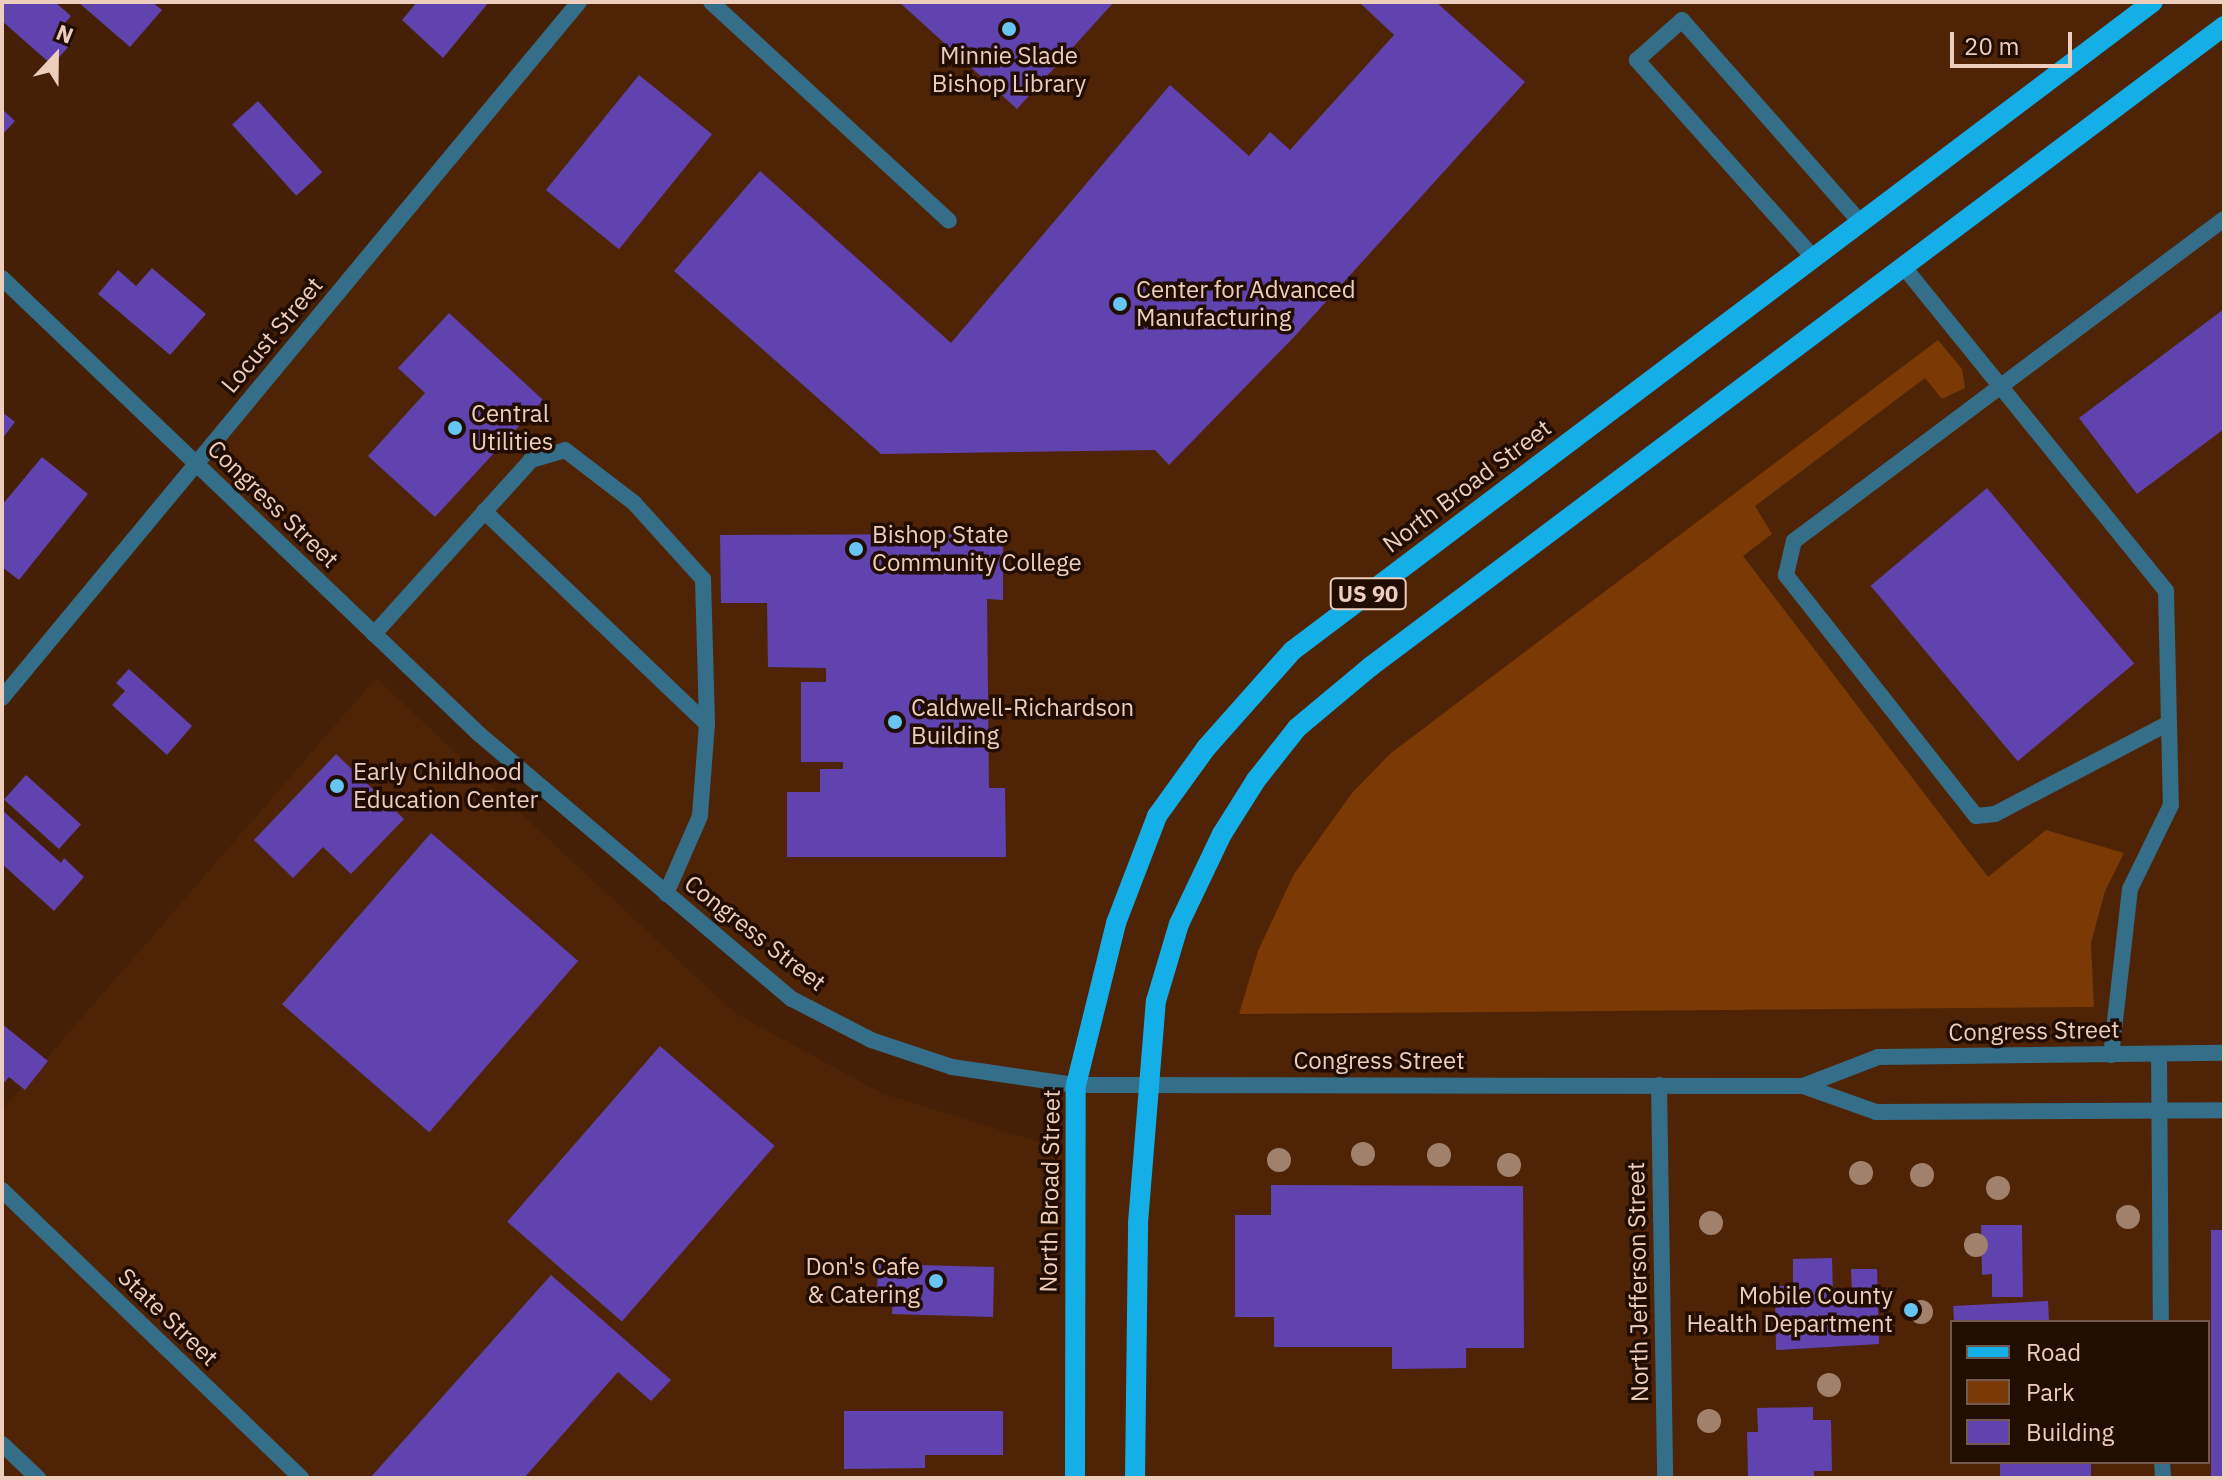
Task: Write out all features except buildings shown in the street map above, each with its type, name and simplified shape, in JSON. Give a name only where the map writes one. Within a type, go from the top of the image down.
[{"type":"main road","name":"North Broad Street","points":[[1075,1478],[1076,1085],[1121,910],[1157,816],[1206,748],[1292,651],[1812,256],[2153,2]]},
{"type":"main road","name":"US 90","points":[[1135,1478],[1138,1223],[1146,1084],[1156,1001],[1179,924],[1222,834],[1297,728],[1370,667],[2224,26]]},
{"type":"street","name":"Locust Street","points":[[2,698],[579,2]]},
{"type":"street","points":[[711,2],[949,221]]},
{"type":"street","points":[[1812,256],[1637,60],[1682,20],[1859,221]]},
{"type":"street","points":[[2169,723],[1995,814],[1976,816],[1786,575],[1794,541],[2224,219]]},
{"type":"street","points":[[1903,266],[1998,390],[2166,591],[2171,805],[2130,889],[2111,1055]]},
{"type":"street","name":"Congress Street","points":[[2,278],[479,734],[792,999],[871,1040],[952,1067],[1076,1085],[1803,1086],[1876,1112],[2224,1110]]},
{"type":"street","points":[[374,634],[531,460],[565,450],[634,503],[703,579],[707,724],[700,816],[666,894]]},
{"type":"street","points":[[484,511],[707,724]]},
{"type":"street","name":"Congress Street","points":[[1803,1086],[1878,1057],[2224,1053]]},
{"type":"street","points":[[2159,1054],[2161,1320]]},
{"type":"street","name":"North Jefferson Street","points":[[1659,1085],[1665,1478]]},
{"type":"street","name":"State Street","points":[[2,1190],[301,1478]]},
{"type":"street","points":[[2,1444],[38,1478]]},
{"type":"shaded area","points":[[579,2],[2224,2],[2224,1478],[2,1478],[2,1110],[376,678],[735,1013],[881,1093],[1049,1145],[1058,1083],[952,1067],[792,999],[479,734],[196,463]]},
{"type":"green space","points":[[1938,340],[1962,369],[1965,388],[1942,399],[1925,378],[1755,506],[1772,534],[1743,556],[1988,877],[2046,830],[2124,853],[2105,891],[2091,943],[2094,1007],[1239,1014],[1258,951],[1294,874],[1352,793],[1391,753]]},
{"type":"place","name":"Minnie Slade Bishop Library","points":[[1009,29]]},
{"type":"place","name":"Center for Advanced Manufacturing","points":[[1120,304]]},
{"type":"place","name":"Central Utilities","points":[[455,428]]},
{"type":"place","name":"Bishop State Community College","points":[[856,549]]},
{"type":"place","name":"Caldwell-Richardson Building","points":[[895,722]]},
{"type":"place","name":"Early Childhood Education Center","points":[[337,786]]},
{"type":"place","name":"Don's Cafe & Catering","points":[[936,1281]]},
{"type":"place","name":"Mobile County Health Department","points":[[1911,1310]]}]
